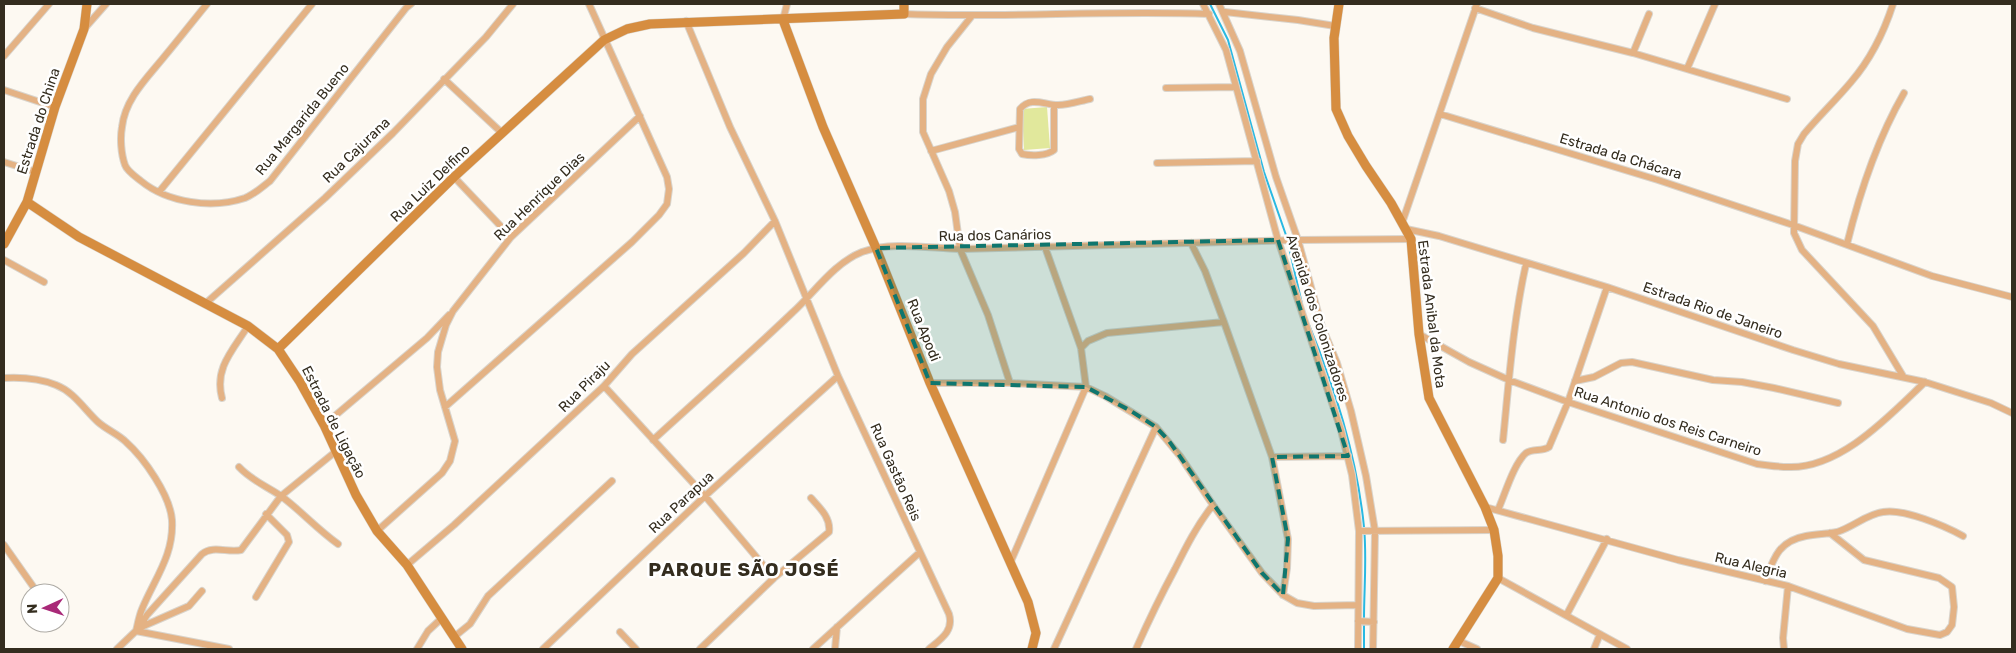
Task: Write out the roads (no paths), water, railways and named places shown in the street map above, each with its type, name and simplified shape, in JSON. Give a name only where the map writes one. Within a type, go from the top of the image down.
[{"type":"street","points":[[4,56],[49,4]]},
{"type":"street","name":"Estrada do China","points":[[4,244],[27,202],[55,107],[84,29],[88,4]]},
{"type":"street","points":[[84,29],[104,4]]},
{"type":"street","name":"Rua Margarida Bueno","points":[[207,4],[137,90],[126,107],[122,134],[125,166],[145,184],[158,192],[173,199],[192,202],[223,202],[245,198],[270,181],[405,5]]},
{"type":"street","points":[[158,192],[312,4]]},
{"type":"street","name":"Rua Cajurana","points":[[206,303],[325,198],[393,133],[486,37],[513,4]]},
{"type":"street","points":[[445,407],[632,242],[668,204],[669,189],[667,177],[589,4]]},
{"type":"street","points":[[783,20],[787,4]]},
{"type":"street","points":[[904,4],[904,14],[971,16],[1154,12],[1208,14]]},
{"type":"street","name":"Avenida dos Colonizadores","points":[[1203,4],[1226,50],[1297,301],[1336,414],[1348,456],[1361,531],[1358,649]]},
{"type":"street","name":"Avenida dos Colonizadores","points":[[1219,4],[1225,12],[1240,51],[1322,327],[1337,363],[1352,412],[1366,476],[1373,531],[1373,649]]},
{"type":"street","name":"Estrada Anibal da Mota","points":[[1339,4],[1335,26],[1336,108],[1341,123],[1411,240],[1419,334],[1429,398],[1485,507],[1494,530],[1498,556],[1498,578]]},
{"type":"street","points":[[1687,69],[1715,4]]},
{"type":"street","points":[[1893,4],[1867,62],[1852,82],[1804,134],[1798,144],[1795,161],[1796,186],[1793,225],[1794,233],[1802,250],[1873,326],[1903,376]]},
{"type":"street","points":[[1404,226],[1476,6],[1533,28],[1634,53],[1787,99]]},
{"type":"street","points":[[1225,12],[1335,26]]},
{"type":"street","name":"Rua Luiz Delfino","points":[[278,349],[454,177],[604,40],[627,29],[650,24],[686,21],[783,20],[904,14]]},
{"type":"street","points":[[1634,53],[1649,14]]},
{"type":"street","points":[[971,16],[947,48],[931,74],[923,99],[923,132],[946,183],[955,212],[960,250],[988,315],[1010,384]]},
{"type":"street","name":"Rua Apodi","points":[[783,20],[823,127],[876,248],[930,383],[1028,602],[1034,624],[1035,640],[1032,649]]},
{"type":"street","name":"Rua Gastão Reis","points":[[686,21],[730,127],[775,221],[838,376],[951,620],[949,630],[930,649]]},
{"type":"street","points":[[444,79],[502,133]]},
{"type":"street","points":[[1166,88],[1236,87]]},
{"type":"street","points":[[4,90],[55,107]]},
{"type":"street","points":[[1847,244],[1859,197],[1894,111],[1904,92]]},
{"type":"street","points":[[1054,105],[1055,145],[1053,152],[1028,156],[1022,154],[1019,149],[1020,109],[1023,105],[1039,101],[1054,105],[1090,99]]},
{"type":"street","name":"Estrada da Chácara","points":[[1440,114],[1658,180],[1793,225],[1932,276],[2012,297]]},
{"type":"street","name":"Rua Henrique Dias","points":[[378,531],[442,473],[450,461],[454,441],[437,367],[438,352],[446,325],[453,311],[511,237],[640,116]]},
{"type":"street","points":[[931,151],[1020,127]]},
{"type":"street","points":[[1157,163],[1257,161]]},
{"type":"street","points":[[4,162],[36,172]]},
{"type":"street","points":[[454,177],[511,237]]},
{"type":"street","name":"Estrada de Ligação","points":[[27,202],[79,237],[248,326],[278,349],[300,382],[324,425],[356,495],[378,531],[407,565],[462,649]]},
{"type":"street","name":"Rua Piraju","points":[[407,565],[454,525],[604,386],[632,354],[744,253],[775,221]]},
{"type":"street","name":"Estrada Rio de Janeiro","points":[[1404,226],[1607,287],[1793,350],[1839,364],[1925,382],[1991,403],[2012,413]]},
{"type":"street","name":"Rua dos Canários","points":[[653,440],[832,273],[860,253],[876,248],[905,247],[960,250],[1281,240],[1411,240]]},
{"type":"street","points":[[1191,243],[1205,271],[1272,457],[1288,539],[1287,568],[1282,595]]},
{"type":"street","points":[[1011,561],[1086,387],[1081,348],[1045,247]]},
{"type":"street","points":[[4,260],[44,282]]},
{"type":"street","points":[[1503,440],[1514,329],[1526,264]]},
{"type":"street","points":[[1498,510],[1514,473],[1525,454],[1529,451],[1542,450],[1549,447],[1568,402],[1607,287]]},
{"type":"street","points":[[324,425],[427,338],[453,311]]},
{"type":"street","points":[[1081,348],[1088,341],[1107,333],[1224,322]]},
{"type":"street","points":[[222,398],[219,382],[224,363],[248,326]]},
{"type":"street","name":"Rua Antonio dos Reis Carneiro","points":[[1419,334],[1469,362],[1509,380],[1568,402],[1757,464],[1789,468],[1812,464],[1846,449],[1868,434],[1925,382]]},
{"type":"street","points":[[1575,381],[1594,377],[1621,363],[1632,362],[1713,380],[1742,382],[1774,388],[1838,403]]},
{"type":"street","name":"Rua Parapua","points":[[543,649],[705,496],[838,376]]},
{"type":"street","points":[[4,378],[42,380],[57,385],[72,394],[103,427],[128,443],[149,468],[162,491],[172,517],[169,548],[164,566],[139,615],[137,629]]},
{"type":"street","points":[[930,383],[1086,387],[1156,426],[1180,456],[1262,573],[1282,595],[1297,603],[1314,606],[1358,606]]},
{"type":"street","points":[[604,386],[705,496],[774,578]]},
{"type":"street","points":[[1054,649],[1156,426]]},
{"type":"street","points":[[117,649],[206,551],[237,551],[244,547],[266,514],[281,496],[335,452]]},
{"type":"street","points":[[1272,457],[1348,456]]},
{"type":"street","points":[[239,467],[248,477],[281,496],[318,530],[338,544]]},
{"type":"street","points":[[454,637],[470,624],[488,596],[612,480]]},
{"type":"street","points":[[700,649],[774,578],[829,532],[827,519],[811,498]]},
{"type":"street","points":[[1136,649],[1150,616],[1184,551],[1203,518],[1213,505]]},
{"type":"street","name":"Rua Alegria","points":[[1485,507],[1678,560],[1788,586],[1907,629],[1940,635],[1947,632],[1952,625],[1954,607],[1952,587],[1946,581],[1864,560],[1830,533]]},
{"type":"street","points":[[1765,581],[1777,551],[1784,545],[1806,536],[1846,529],[1884,511],[1932,521],[1963,536]]},
{"type":"street","points":[[256,598],[289,542],[287,535],[266,514]]},
{"type":"street","points":[[1361,531],[1494,530]]},
{"type":"street","points":[[1567,614],[1607,539]]},
{"type":"street","points":[[4,545],[31,583]]},
{"type":"street","points":[[813,649],[919,552]]},
{"type":"street","points":[[1477,649],[1456,645],[1498,578],[1567,614],[1627,649]]},
{"type":"street","points":[[1784,649],[1788,586]]},
{"type":"street","points":[[137,629],[189,606],[202,592]]},
{"type":"street","points":[[417,649],[428,631],[442,618]]},
{"type":"street","points":[[1360,622],[1372,622]]},
{"type":"street","points":[[836,649],[837,627]]},
{"type":"street","points":[[137,629],[229,649]]},
{"type":"street","points":[[620,632],[636,649]]},
{"type":"street","points":[[1594,649],[1600,634]]},
{"type":"waterway","points":[[1210,4],[1228,40],[1264,172],[1287,238]]},
{"type":"waterway","points":[[1288,243],[1302,304]]},
{"type":"waterway","points":[[1309,325],[1328,374],[1344,424],[1361,501],[1365,539],[1364,619]]},
{"type":"waterway","points":[[1364,624],[1364,649]]},
{"type":"district","name":"PARQUE SÃO JOSÉ","points":[[744,569]]}]
